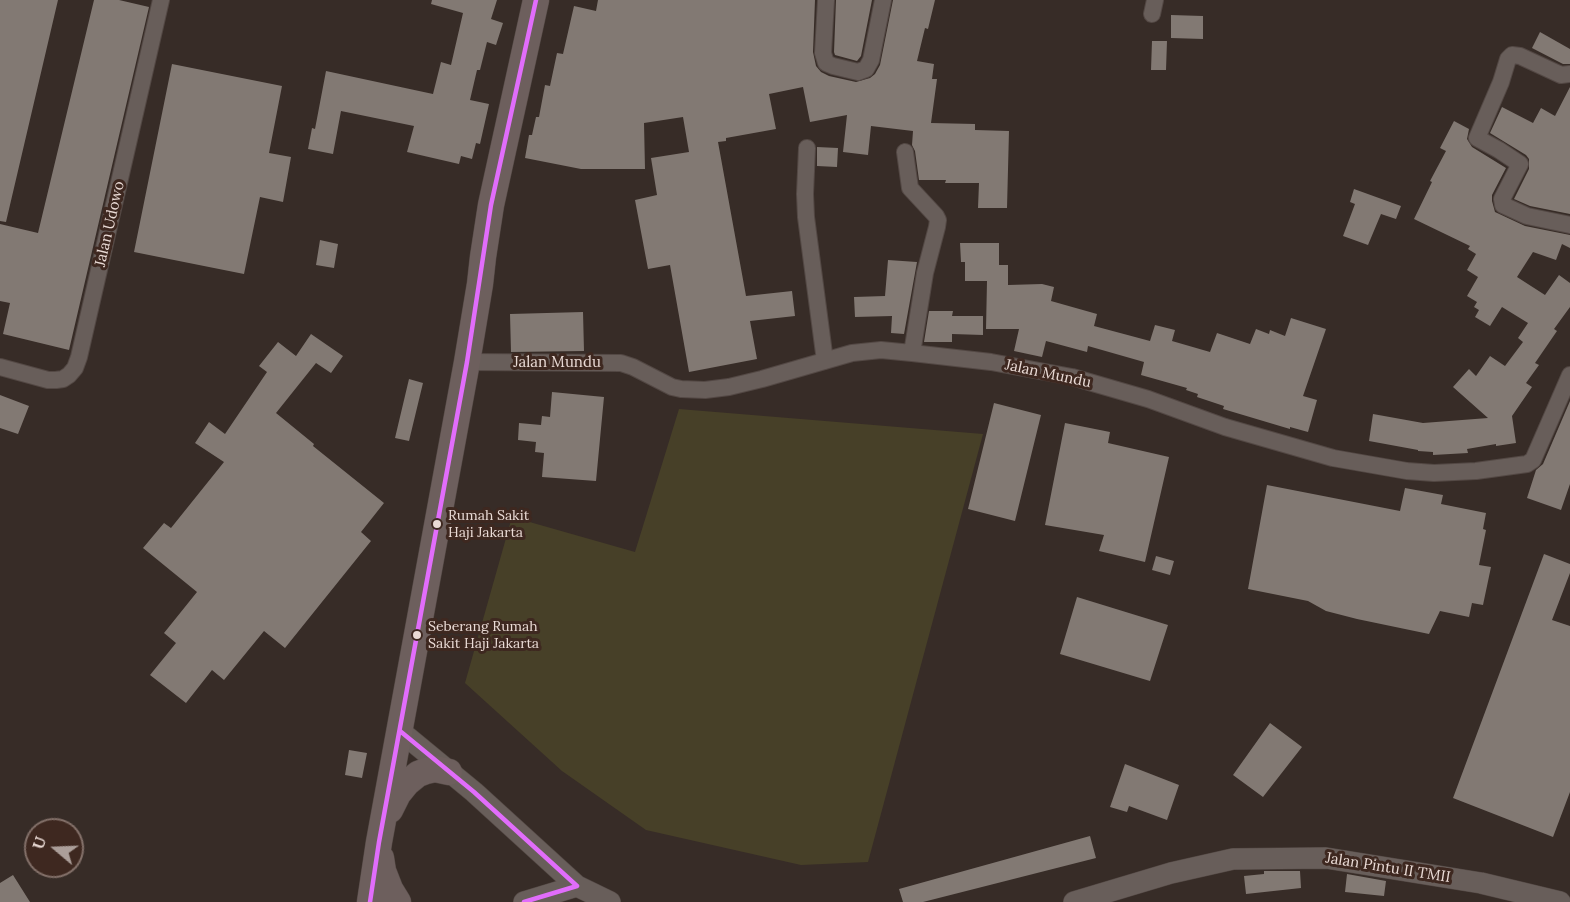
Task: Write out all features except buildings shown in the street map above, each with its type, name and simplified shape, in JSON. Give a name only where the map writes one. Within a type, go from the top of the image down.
[{"type":"main road","points":[[370,902],[467,362],[491,205],[536,0]]},
{"type":"main road","points":[[398,902],[383,871],[380,837],[398,794],[407,783],[426,771],[435,769],[449,772]]},
{"type":"street","name":"Jalan Udowo","points":[[0,367],[48,380],[63,379],[75,368],[83,347],[161,0]]},
{"type":"street","points":[[826,0],[823,53],[826,63],[858,72],[866,69],[871,60],[883,0]]},
{"type":"street","points":[[1570,74],[1561,75],[1520,56],[1512,55],[1508,59],[1501,82],[1477,138],[1520,164],[1502,199],[1503,205],[1527,216],[1570,225]]},
{"type":"street","points":[[807,148],[806,217],[825,361]]},
{"type":"street","points":[[905,152],[910,188],[938,220],[925,273],[912,352]]},
{"type":"street","name":"Jalan Mundu","points":[[467,362],[621,363],[672,387],[705,390],[762,379],[852,354],[870,351],[912,352],[990,362],[1072,377],[1148,399],[1225,427],[1333,458],[1407,471],[1434,473],[1476,471],[1527,464],[1533,460],[1570,375]]},
{"type":"street","points":[[400,731],[528,840],[577,886],[610,902]]},
{"type":"street","name":"Jalan Pintu II TMII","points":[[1074,902],[1172,873],[1233,859],[1326,858],[1481,883],[1560,902]]},
{"type":"street","points":[[524,902],[577,886]]},
{"type":"shaded area","points":[[679,409],[983,434],[868,862],[801,865],[646,830],[562,771],[465,683],[512,517],[635,552]]},
{"type":"transit line","points":[[370,902],[467,362],[491,205],[536,0]]},
{"type":"transit line","points":[[400,731],[474,792],[577,886],[524,902]]},
{"type":"place","name":"Rumah Sakit Haji Jakarta","points":[[437,524]]},
{"type":"place","name":"Seberang Rumah Sakit Haji Jakarta","points":[[417,635]]}]
